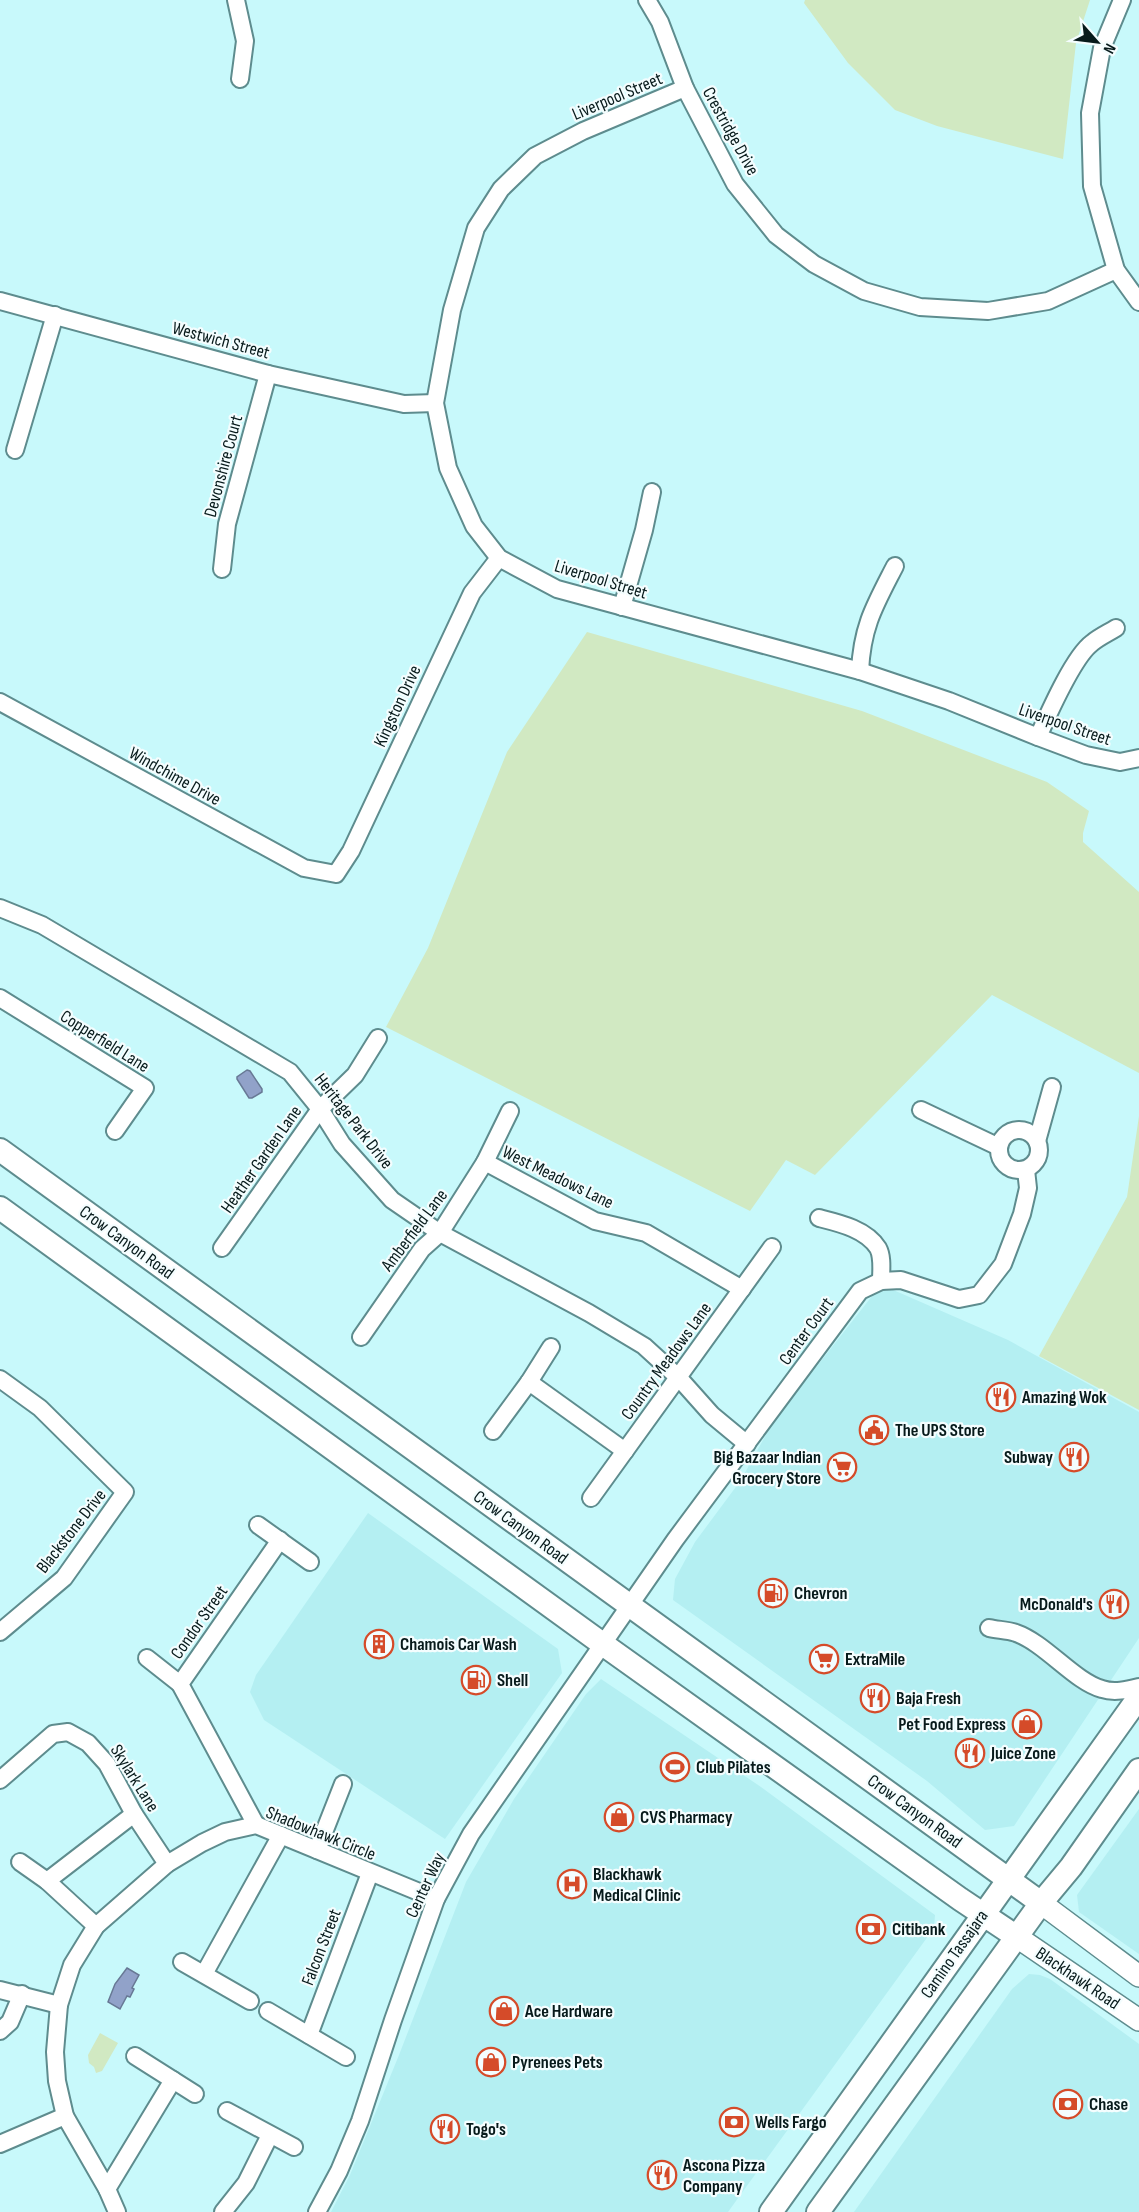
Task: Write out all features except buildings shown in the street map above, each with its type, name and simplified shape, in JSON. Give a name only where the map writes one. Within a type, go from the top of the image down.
[{"type":"main road","name":"Crow Canyon Road","points":[[0,1150],[1041,1903]]},
{"type":"main road","points":[[0,1208],[603,1645],[1017,1937]]},
{"type":"main road","name":"Camino Tassajara","points":[[771,2212],[1139,1697]]},
{"type":"main road","points":[[818,2212],[1041,1903],[1071,1867],[1139,1770]]},
{"type":"street","points":[[236,0],[245,41],[240,79]]},
{"type":"street","name":"Crestridge Drive","points":[[647,0],[660,22],[685,88],[735,184],[776,235],[814,264],[864,291],[920,307],[988,311],[1048,301],[1116,270]]},
{"type":"street","points":[[1122,0],[1102,48],[1090,113],[1092,186],[1116,270],[1139,302]]},
{"type":"street","name":"Liverpool Street","points":[[685,88],[583,131],[535,156],[501,189],[476,228],[452,310],[435,403],[448,468],[474,526],[499,558],[557,589],[860,671],[949,701],[1086,754],[1120,762],[1139,758]]},
{"type":"street","name":"Westwich Street","points":[[0,301],[268,374],[404,404],[435,403]]},
{"type":"street","points":[[15,450],[55,315]]},
{"type":"street","name":"Devonshire Court","points":[[222,569],[227,524],[268,374]]},
{"type":"street","points":[[622,607],[644,530],[652,492]]},
{"type":"street","name":"Kingston Drive","points":[[336,874],[351,850],[472,593],[499,558]]},
{"type":"street","points":[[860,671],[861,645],[868,620],[895,566]]},
{"type":"street","points":[[1038,737],[1050,709],[1090,644],[1116,628]]},
{"type":"street","name":"Windchime Drive","points":[[0,702],[304,868],[336,874]]},
{"type":"street","name":"Heritage Park Drive","points":[[1,911],[42,925],[290,1072],[320,1109],[342,1144],[392,1200],[440,1233],[598,1318],[644,1346],[679,1378],[712,1415],[747,1444]]},
{"type":"street","name":"Copperfield Lane","points":[[0,998],[146,1088],[115,1131]]},
{"type":"street","name":"Heather Garden Lane","points":[[222,1248],[320,1109],[355,1075],[378,1038]]},
{"type":"street","points":[[1037,1141],[1052,1087]]},
{"type":"street","points":[[921,1110],[999,1147]]},
{"type":"street","name":"Amberfield Lane","points":[[361,1337],[422,1249],[440,1233],[485,1162],[510,1112]]},
{"type":"street","points":[[1016,1130],[1025,1131],[1037,1141],[1038,1158],[1026,1170],[1017,1171],[1003,1163],[999,1155],[999,1147],[1002,1139],[1008,1133],[1016,1130]]},
{"type":"street","name":"West Meadows Lane","points":[[485,1162],[595,1221],[646,1233],[742,1289]]},
{"type":"street","points":[[819,1218],[845,1225],[869,1238],[879,1249],[881,1281],[901,1280],[959,1299],[979,1295],[1003,1264],[1022,1214],[1028,1188],[1026,1170]]},
{"type":"street","name":"Country Meadows Lane","points":[[591,1498],[772,1247]]},
{"type":"street","name":"Center Court","points":[[630,1607],[675,1540],[860,1291],[881,1281]]},
{"type":"street","points":[[493,1431],[551,1347]]},
{"type":"street","name":"Blackstone Drive","points":[[0,1379],[40,1408],[125,1492],[64,1578],[0,1632]]},
{"type":"street","points":[[529,1382],[625,1451]]},
{"type":"street","points":[[258,1525],[310,1562]]},
{"type":"street","name":"Condor Street","points":[[256,1825],[180,1684],[280,1540]]},
{"type":"street","name":"Center Way","points":[[317,2212],[339,2171],[360,2121],[436,1899],[471,1834],[630,1607]]},
{"type":"street","points":[[989,1628],[1016,1633],[1102,1689],[1120,1691],[1139,1687]]},
{"type":"street","points":[[147,1658],[180,1684]]},
{"type":"street","name":"Skylark Lane","points":[[0,1780],[53,1734],[68,1732],[88,1743],[107,1764],[134,1814],[167,1864]]},
{"type":"street","points":[[317,1850],[343,1784]]},
{"type":"street","points":[[47,1881],[134,1814]]},
{"type":"street","name":"Shadowhawk Circle","points":[[113,2211],[107,2189],[64,2116],[57,2080],[59,2005],[72,1965],[96,1926],[167,1864],[225,1832],[256,1825],[436,1899]]},
{"type":"street","points":[[204,1974],[281,1835]]},
{"type":"street","points":[[20,1862],[47,1881],[96,1926]]},
{"type":"street","name":"Falcon Street","points":[[309,2035],[370,1873]]},
{"type":"street","name":"Blackhawk Road","points":[[1041,1903],[1139,1976]]},
{"type":"street","name":"Blackhawk Road","points":[[1017,1937],[1139,2020]]},
{"type":"street","points":[[182,1962],[250,2001]]},
{"type":"street","points":[[0,1990],[59,2005]]},
{"type":"street","points":[[0,2031],[10,2022],[22,1994]]},
{"type":"street","points":[[268,2011],[346,2057]]},
{"type":"street","points":[[135,2056],[195,2094]]},
{"type":"street","points":[[107,2189],[173,2080]]},
{"type":"street","points":[[227,2111],[294,2147]]},
{"type":"street","points":[[0,2144],[64,2116]]},
{"type":"street","points":[[224,2212],[246,2183],[270,2134]]},
{"type":"shaded area","points":[[247,1070],[262,1089],[262,1092],[252,1098],[249,1098],[237,1079]]},
{"type":"shaded area","points":[[891,1289],[1008,1340],[1139,1412],[1139,1638],[1014,1826],[985,1830],[927,1781],[673,1600],[675,1579],[695,1542],[741,1480],[773,1422],[876,1291]]},
{"type":"shaded area","points":[[368,1513],[558,1649],[562,1673],[445,1839],[264,1720],[250,1692],[256,1675]]},
{"type":"shaded area","points":[[601,1679],[761,1787],[935,1915],[934,1928],[728,2212],[331,2212],[350,2175],[466,1882],[514,1799],[586,1694]]},
{"type":"shaded area","points":[[1139,1809],[1139,1954],[1079,1912],[1077,1895]]},
{"type":"shaded area","points":[[127,1968],[139,1975],[130,1997],[127,1996],[120,2009],[108,2002],[115,1984]]},
{"type":"shaded area","points":[[1029,1974],[1050,1979],[1139,2044],[1139,2212],[854,2212],[1012,1989]]},
{"type":"green space","points":[[805,0],[1090,0],[1076,43],[1063,159],[937,126],[895,110],[848,63],[804,3]]},
{"type":"green space","points":[[587,632],[862,711],[1047,782],[1089,811],[1083,842],[1139,892],[1139,1073],[992,995],[815,1175],[786,1160],[750,1211],[386,1027],[428,948],[507,752]]},
{"type":"green space","points":[[1139,1116],[1139,1410],[1039,1356],[1127,1197]]},
{"type":"green space","points":[[100,2033],[118,2043],[102,2071],[96,2073],[94,2067],[89,2063],[88,2055]]},
{"type":"place","name":"Amazing Wok","points":[[1001,1397]]},
{"type":"place","name":"The UPS Store","points":[[874,1430]]},
{"type":"place","name":"Subway","points":[[1074,1457]]},
{"type":"place","name":"Big Bazaar Indian Grocery Store","points":[[842,1467]]},
{"type":"place","name":"Chevron","points":[[773,1593]]},
{"type":"place","name":"McDonald's","points":[[1114,1604]]},
{"type":"place","name":"Chamois Car Wash","points":[[379,1644]]},
{"type":"place","name":"ExtraMile","points":[[824,1659]]},
{"type":"place","name":"Shell","points":[[476,1680]]},
{"type":"place","name":"Baja Fresh","points":[[875,1698]]},
{"type":"place","name":"Pet Food Express","points":[[1027,1724]]},
{"type":"place","name":"Juice Zone","points":[[970,1753]]},
{"type":"place","name":"Club Pilates","points":[[675,1767]]},
{"type":"place","name":"CVS Pharmacy","points":[[619,1817]]},
{"type":"place","name":"Blackhawk Medical Clinic","points":[[572,1884]]},
{"type":"place","name":"Citibank","points":[[871,1929]]},
{"type":"place","name":"Ace Hardware","points":[[504,2011]]},
{"type":"place","name":"Pyrenees Pets","points":[[491,2062]]},
{"type":"place","name":"Chase","points":[[1068,2104]]},
{"type":"place","name":"Wells Fargo","points":[[734,2122]]},
{"type":"place","name":"Togo's","points":[[445,2129]]},
{"type":"place","name":"Ascona Pizza Company","points":[[662,2175]]}]
